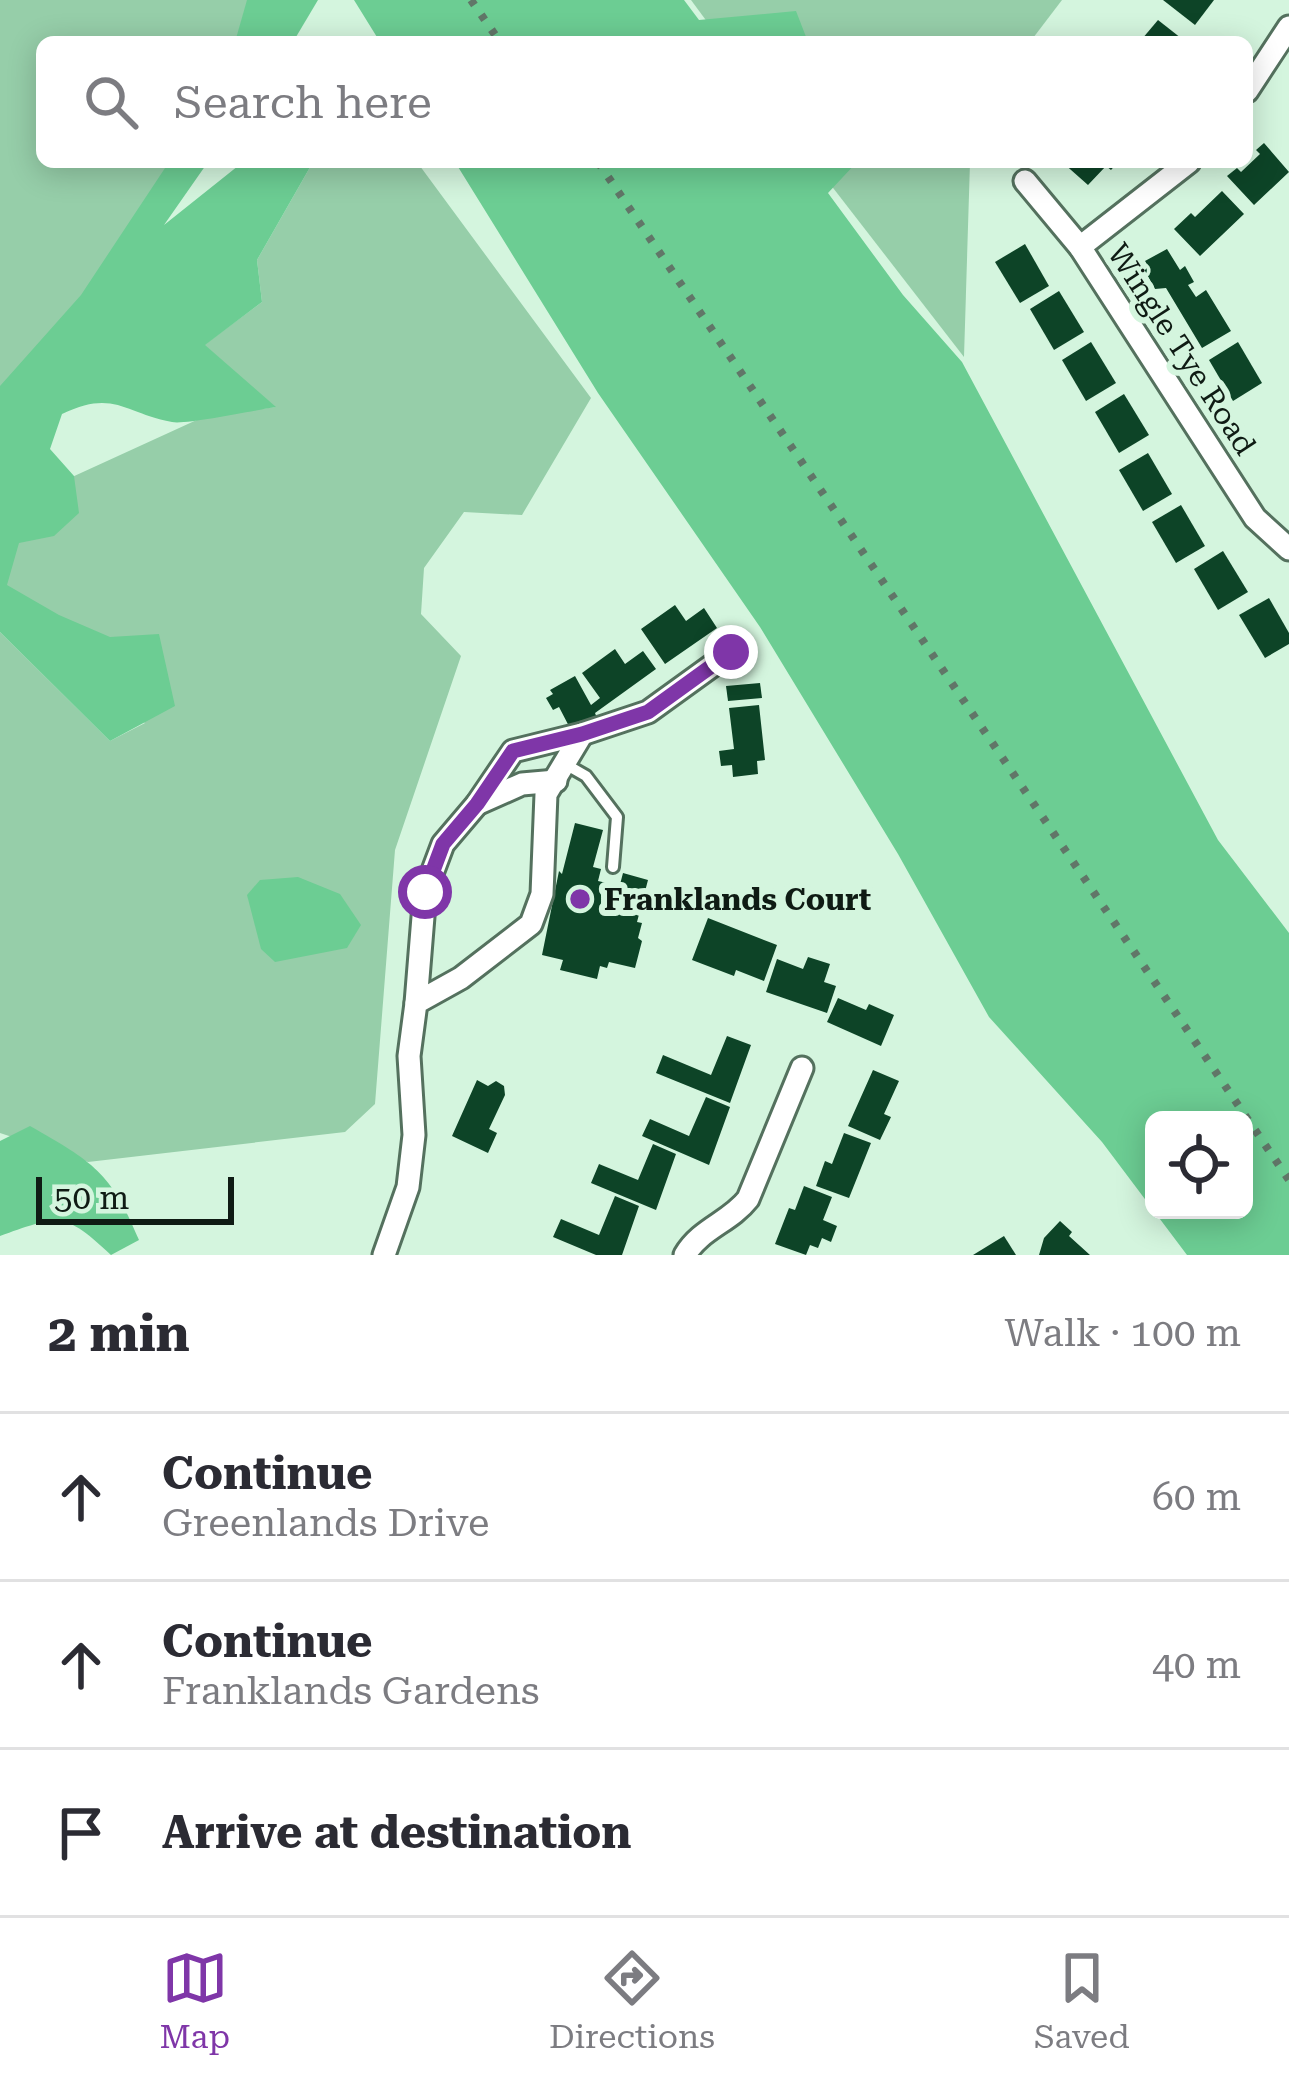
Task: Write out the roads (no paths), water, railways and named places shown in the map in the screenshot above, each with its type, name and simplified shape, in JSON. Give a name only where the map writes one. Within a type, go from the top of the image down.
[{"type":"street","points":[[1253,82],[1289,26]]},
{"type":"street","points":[[1080,247],[1182,168]]},
{"type":"street","name":"Wingle Tye Road","points":[[1025,181],[1080,247],[1255,518],[1289,550]]},
{"type":"street","points":[[385,1255],[410,1170],[414,1136],[409,1056],[425,892],[443,844],[513,751],[648,712],[731,652]]},
{"type":"street","points":[[416,1003],[461,978],[531,925],[542,894],[546,794],[582,734]]},
{"type":"street","points":[[477,804],[560,772]]},
{"type":"street","points":[[685,1255],[698,1236],[739,1212],[748,1198],[802,1068]]},
{"type":"lane","points":[[560,772],[586,776],[617,817],[613,867]]},
{"type":"railway","points":[[471,0],[496,36]]},
{"type":"railway","points":[[602,168],[1289,1180]]},
{"type":"place","name":"Franklands Court","points":[[580,899]]}]
